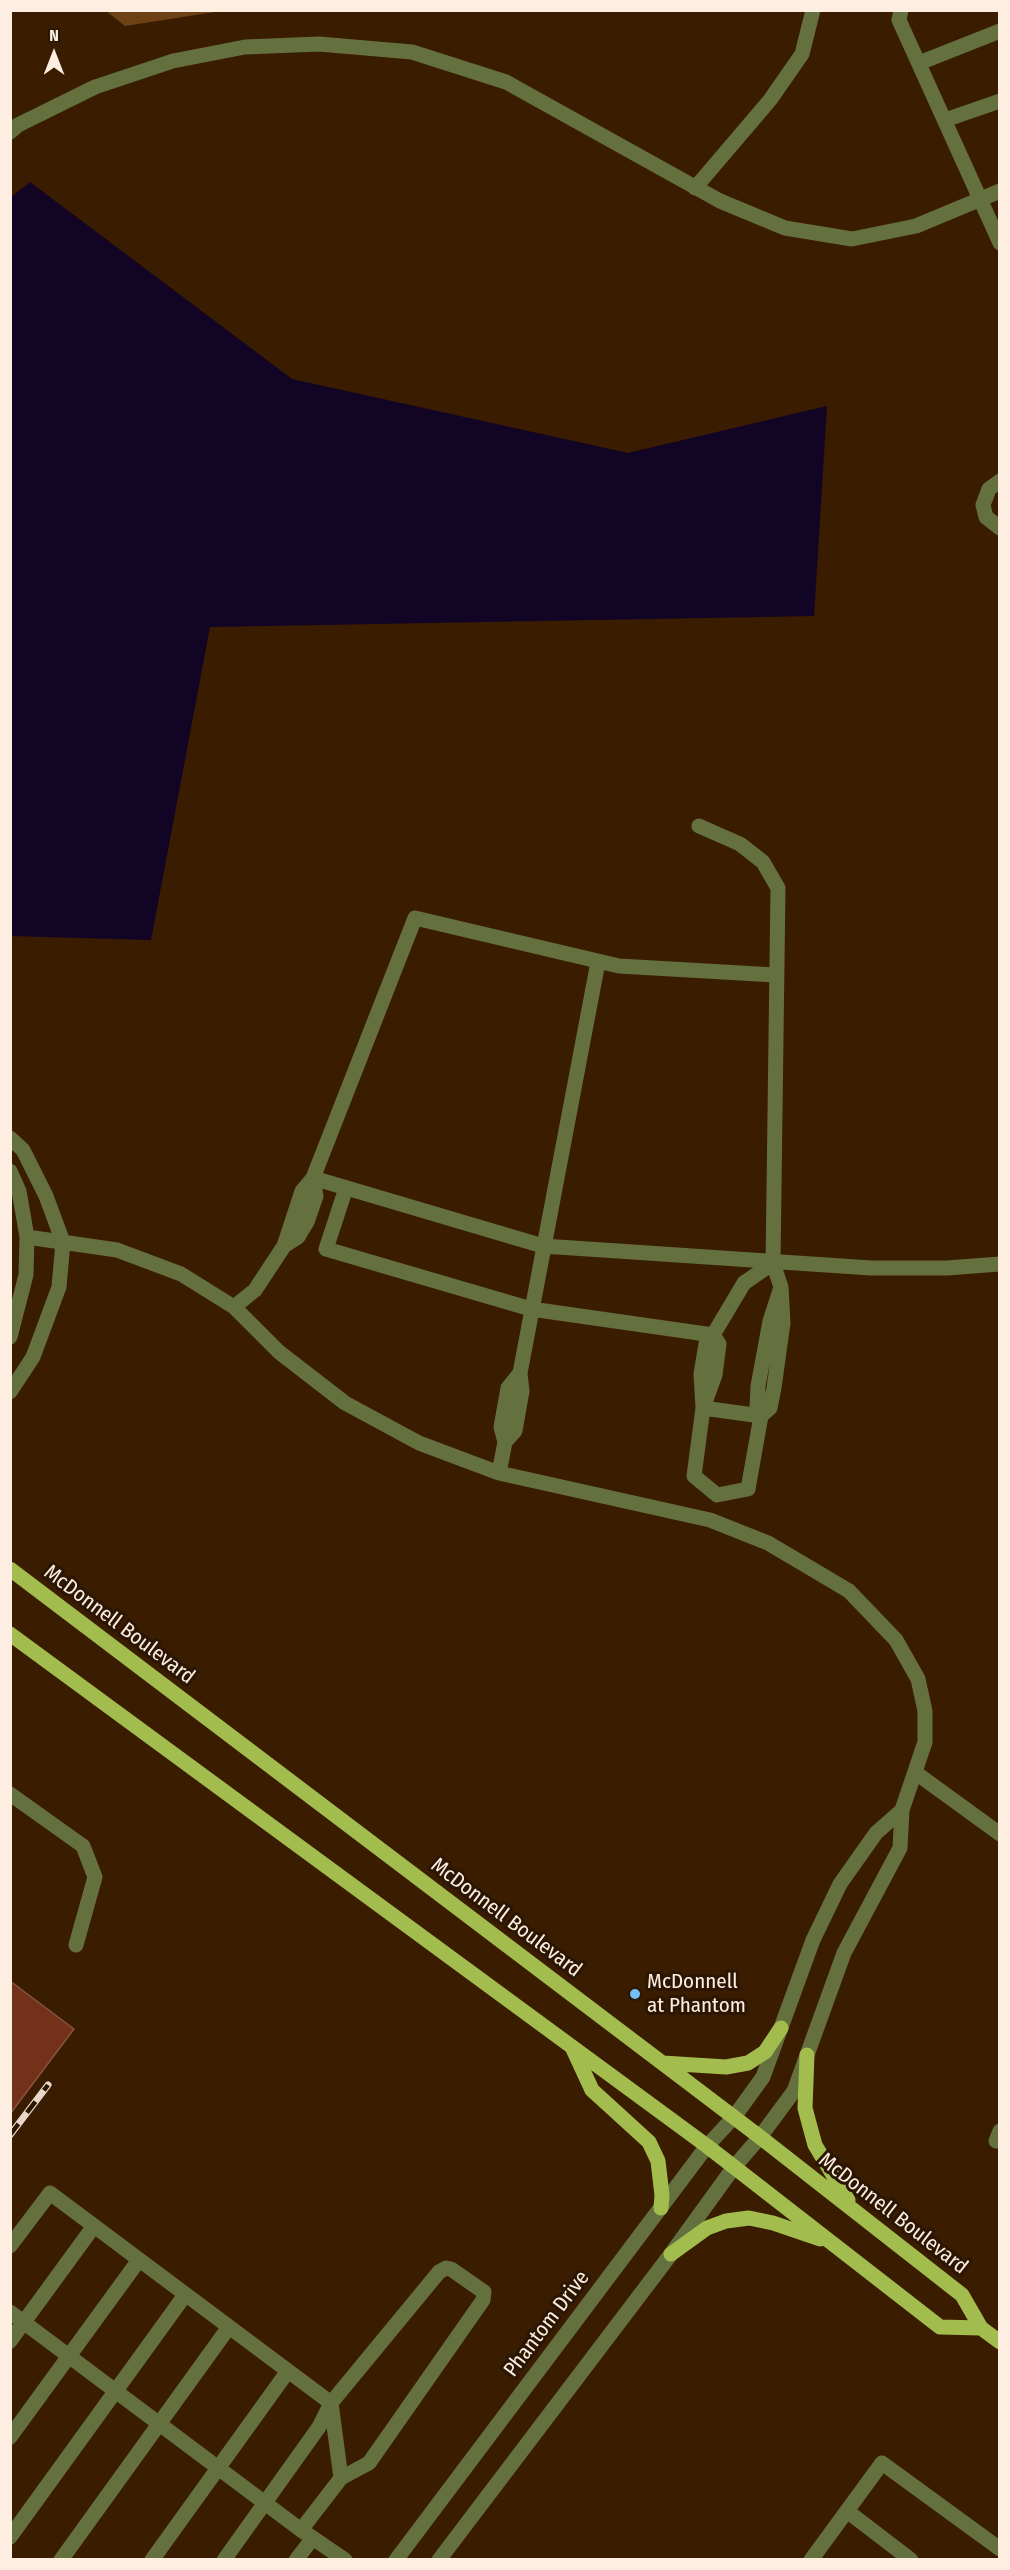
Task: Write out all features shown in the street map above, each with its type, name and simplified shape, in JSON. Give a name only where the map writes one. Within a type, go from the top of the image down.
[{"type":"main road","name":"McDonnell Boulevard","points":[[10,1569],[760,2137],[962,2295],[981,2328]]},
{"type":"main road","points":[[10,1634],[707,2146],[940,2327],[981,2328],[999,2342]]},
{"type":"main road","points":[[662,2063],[726,2067],[748,2063],[765,2052],[781,2028]]},
{"type":"main road","points":[[572,2047],[592,2090],[649,2142],[658,2161],[662,2188],[661,2208]]},
{"type":"main road","points":[[807,2055],[805,2108],[815,2145],[854,2211]]},
{"type":"main road","points":[[671,2254],[707,2228],[726,2221],[750,2218],[774,2223],[832,2243]]},
{"type":"street","points":[[695,188],[770,100],[802,54],[813,10]]},
{"type":"street","points":[[901,10],[899,20],[999,243]]},
{"type":"street","points":[[919,63],[999,31]]},
{"type":"street","points":[[10,132],[18,125],[95,87],[173,61],[245,47],[319,44],[412,52],[506,82],[695,188],[785,228],[852,239],[916,226],[999,191]]},
{"type":"street","points":[[945,120],[999,101]]},
{"type":"street","points":[[999,481],[989,489],[983,505],[986,517],[999,528]]},
{"type":"street","points":[[699,826],[740,844],[764,862],[778,888],[775,975],[773,1263],[781,1287],[770,1321],[758,1386],[757,1407],[761,1416],[748,1489],[717,1495]]},
{"type":"street","points":[[234,1307],[255,1290],[284,1245],[298,1237],[307,1222],[316,1196],[313,1179],[415,918],[619,966],[775,975]]},
{"type":"street","points":[[499,1473],[505,1442],[501,1427],[508,1388],[520,1373],[598,962]]},
{"type":"street","points":[[10,1138],[30,1162],[46,1196],[63,1242],[59,1287],[33,1358],[10,1392]]},
{"type":"street","points":[[10,1171],[19,1191],[27,1237],[26,1275],[10,1337]]},
{"type":"street","points":[[313,1179],[543,1246],[773,1263],[947,1268],[999,1264]]},
{"type":"street","points":[[346,1188],[326,1249],[531,1309],[713,1335]]},
{"type":"street","points":[[27,1237],[117,1250],[181,1274],[234,1307],[279,1352],[345,1403],[419,1443],[499,1473],[710,1520],[768,1543],[849,1591],[896,1640],[918,1679],[925,1711],[925,1742],[902,1810],[900,1848],[844,1953],[794,2091],[760,2137],[734,2167],[671,2254],[439,2559]]},
{"type":"street","points":[[717,1495],[694,1476],[703,1408],[701,1374],[706,1344],[744,1283],[773,1263]]},
{"type":"street","points":[[703,1408],[761,1416]]},
{"type":"street","points":[[710,1520],[717,1495]]},
{"type":"street","points":[[916,1773],[999,1834]]},
{"type":"street","points":[[10,1794],[83,1846],[95,1876],[76,1945]]},
{"type":"street","name":"Phantom Drive","points":[[396,2559],[707,2146],[734,2117],[763,2077],[813,1940],[840,1884],[876,1833],[902,1810]]},
{"type":"street","points":[[10,2246],[50,2193],[331,2403],[341,2478]]},
{"type":"street","points":[[10,2341],[94,2226]]},
{"type":"street","points":[[10,2436],[139,2260]]},
{"type":"street","points":[[224,2559],[319,2427],[331,2403],[442,2269],[451,2269],[484,2292],[483,2300],[369,2463],[341,2478],[307,2534],[296,2559]]},
{"type":"street","points":[[10,2537],[186,2295]]},
{"type":"street","points":[[10,2312],[307,2534],[345,2559]]},
{"type":"street","points":[[61,2559],[229,2328]]},
{"type":"street","points":[[152,2559],[288,2371]]},
{"type":"street","points":[[811,2559],[882,2463],[999,2549]]},
{"type":"street","points":[[847,2511],[911,2559]]},
{"type":"shaded area","points":[[106,11],[221,11],[125,26]]},
{"type":"shaded area","points":[[30,182],[292,379],[628,453],[827,406],[814,616],[210,627],[151,940],[11,936],[10,198]]},
{"type":"building","points":[[10,1981],[74,2029],[10,2114]]},
{"type":"railway","points":[[10,2135],[48,2085]]},
{"type":"place","name":"McDonnell at Phantom","points":[[635,1994]]}]
